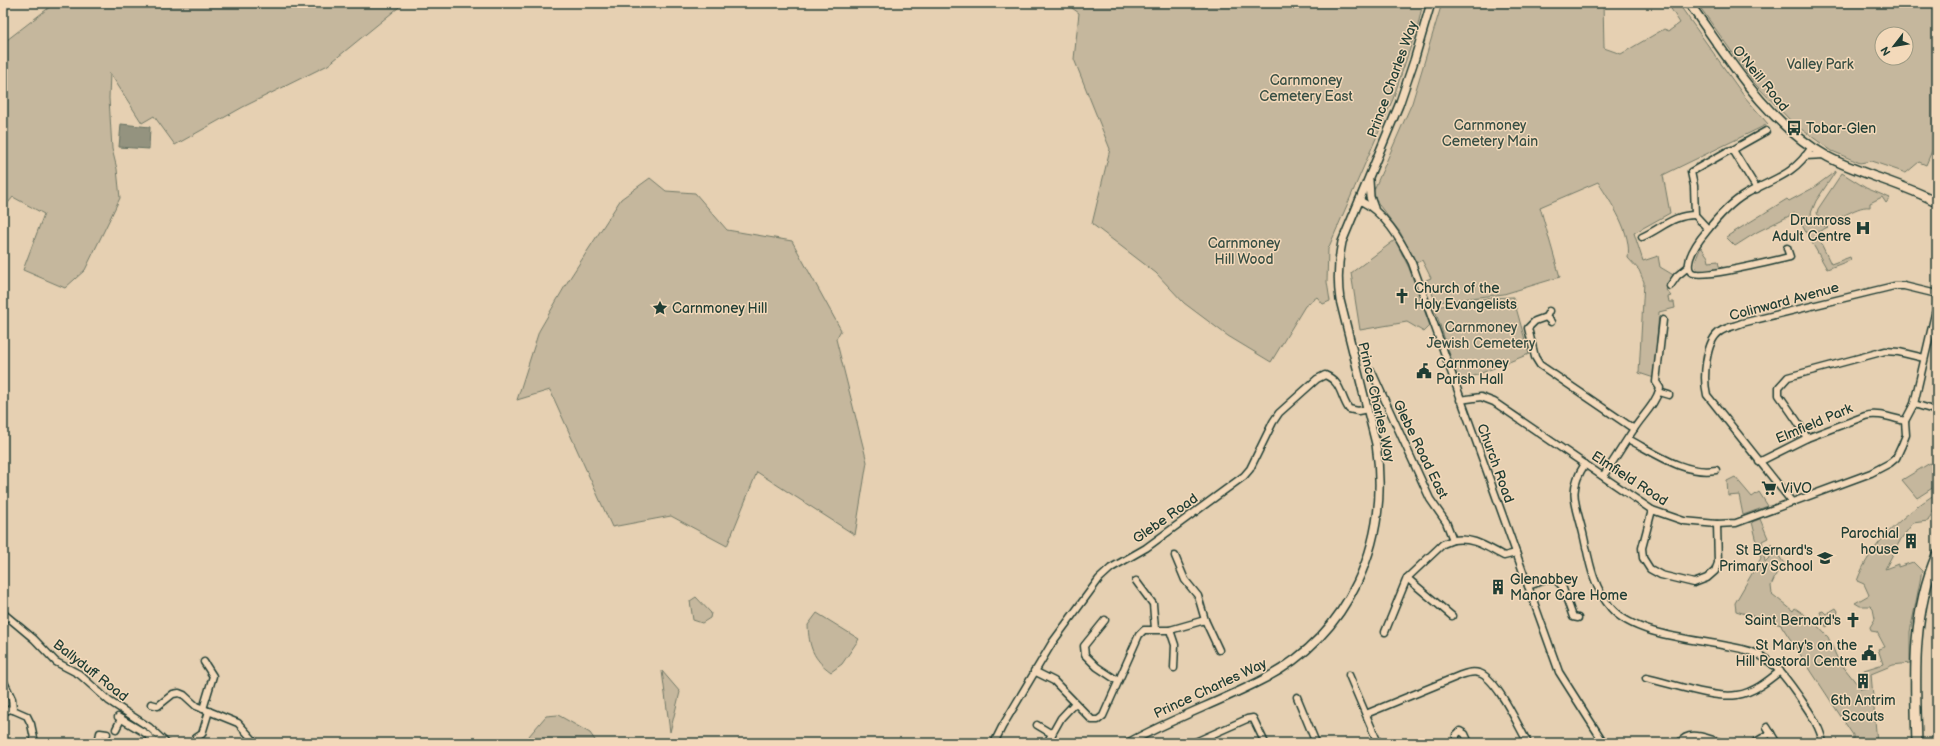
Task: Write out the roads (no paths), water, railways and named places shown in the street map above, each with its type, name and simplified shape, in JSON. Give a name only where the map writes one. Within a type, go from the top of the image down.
[{"type":"main road","name":"O'Neill Road","points":[[1689,3],[1738,72],[1768,109],[1789,130],[1812,147],[1844,165],[1915,191],[1937,202]]},
{"type":"main road","points":[[1917,743],[1916,676],[1919,618],[1925,589],[1937,555]]},
{"type":"street","name":"Prince Charles Way","points":[[1128,743],[1176,718],[1261,681],[1282,668],[1312,644],[1338,613],[1360,578],[1369,556],[1378,515],[1380,468],[1368,409],[1338,286],[1339,256],[1342,242],[1399,105],[1431,3]]},
{"type":"street","points":[[1708,229],[1695,215],[1694,186],[1691,172],[1728,151],[1734,150],[1740,145],[1766,131]]},
{"type":"street","points":[[1670,286],[1677,276],[1688,267],[1691,255],[1708,229],[1732,204],[1788,173],[1812,147]]},
{"type":"street","points":[[1734,150],[1757,189]]},
{"type":"street","points":[[1805,156],[1825,155]]},
{"type":"street","points":[[1369,177],[1370,197],[1374,208]]},
{"type":"street","name":"Church Road","points":[[1359,200],[1374,208],[1397,236],[1415,269],[1460,400],[1559,672],[1604,743]]},
{"type":"street","points":[[1642,237],[1677,217],[1695,215]]},
{"type":"street","points":[[1688,267],[1691,272],[1695,274],[1720,272],[1790,257],[1787,248]]},
{"type":"street","name":"Colinward Avenue","points":[[1792,502],[1759,462],[1706,391],[1705,380],[1711,340],[1721,331],[1742,323],[1894,286],[1904,286],[1937,294]]},
{"type":"street","name":"Elmfield Road","points":[[1460,400],[1481,397],[1494,402],[1652,510],[1684,522],[1717,524],[1736,523],[1871,473],[1890,462],[1898,453],[1906,435],[1905,421],[1914,404],[1937,305]]},
{"type":"street","points":[[1549,311],[1546,317],[1535,321],[1528,328],[1535,357],[1540,365],[1634,428]]},
{"type":"street","points":[[1546,317],[1551,322]]},
{"type":"street","points":[[1603,476],[1634,428],[1654,404],[1659,392],[1660,388],[1656,382],[1662,320]]},
{"type":"street","points":[[1807,438],[1779,395],[1779,387],[1788,377],[1885,351],[1899,352],[1924,358]]},
{"type":"street","name":"Glebe Road East","points":[[1372,372],[1430,498],[1446,522],[1453,540]]},
{"type":"street","name":"Glebe Road","points":[[994,743],[1034,671],[1052,643],[1099,579],[1111,568],[1146,548],[1244,476],[1250,469],[1279,413],[1317,379],[1325,375],[1335,381],[1350,409],[1358,411],[1368,409]]},
{"type":"street","points":[[1659,392],[1670,395]]},
{"type":"street","points":[[1914,404],[1937,411]]},
{"type":"street","name":"Elmfield Park","points":[[1759,462],[1807,438],[1855,418],[1870,414],[1905,421]]},
{"type":"street","points":[[1628,439],[1675,464],[1704,472],[1716,470]]},
{"type":"street","points":[[1585,464],[1576,479],[1573,489],[1575,501],[1597,587],[1612,609],[1623,619],[1638,626],[1757,653],[1772,663],[1780,671],[1808,710],[1820,730],[1823,743]]},
{"type":"street","points":[[1652,510],[1642,548],[1643,558],[1650,569],[1661,575],[1694,583],[1707,578],[1716,571],[1718,563],[1717,524]]},
{"type":"street","points":[[1384,632],[1407,578],[1443,544],[1463,538],[1476,541],[1504,556],[1516,553]]},
{"type":"street","points":[[1175,556],[1184,580],[1198,596],[1205,620],[1219,650]]},
{"type":"street","points":[[1407,578],[1452,616]]},
{"type":"street","points":[[1528,586],[1546,580],[1556,580],[1562,586],[1573,619]]},
{"type":"street","points":[[1136,581],[1153,604],[1155,629]]},
{"type":"street","name":"Ballyduff Road","points":[[3,613],[34,639],[56,662],[79,674],[109,701],[149,727],[166,743]]},
{"type":"street","points":[[1105,620],[1084,646],[1085,655],[1097,667],[1118,681]]},
{"type":"street","points":[[1034,671],[1054,681],[1092,720],[1098,720],[1103,716],[1139,635],[1144,630],[1170,630],[1205,620]]},
{"type":"street","points":[[1170,630],[1175,645],[1174,668]]},
{"type":"street","points":[[200,743],[196,738],[202,734],[213,676],[204,662]]},
{"type":"street","points":[[1646,678],[1726,696],[1749,692],[1780,671]]},
{"type":"street","points":[[1366,714],[1461,675],[1475,672],[1486,676],[1496,687],[1528,743]]},
{"type":"street","points":[[1349,675],[1378,743]]},
{"type":"street","points":[[3,680],[12,699],[14,710]]},
{"type":"street","points":[[158,706],[173,694],[179,693],[184,695],[196,706],[238,723],[256,743]]},
{"type":"street","points":[[1297,697],[1316,743]]},
{"type":"street","points":[[1047,743],[1062,718],[1075,703]]},
{"type":"street","points":[[151,704],[158,706],[162,712]]},
{"type":"street","points":[[3,712],[14,710],[27,716],[31,724],[35,743]]},
{"type":"street","points":[[116,729],[119,718],[146,733],[157,743]]},
{"type":"street","points":[[1193,743],[1247,719],[1253,718],[1265,743]]},
{"type":"street","points":[[1037,725],[1052,734]]},
{"type":"street","points":[[1767,727],[1775,740]]},
{"type":"street","points":[[1456,743],[1456,735],[1460,731],[1465,734],[1469,743]]},
{"type":"street","points":[[98,743],[100,733],[107,734]]},
{"type":"street","points":[[1754,743],[1771,733]]},
{"type":"street","points":[[1680,743],[1685,737],[1690,736],[1722,743]]},
{"type":"place","name":"Tobar-Glen","points":[[1794,128]]},
{"type":"place","name":"Drumross Adult Centre","points":[[1863,228]]},
{"type":"place","name":"Church of the Holy Evangelists","points":[[1402,296]]},
{"type":"place","name":"Carnmoney Hill","points":[[660,308]]},
{"type":"place","name":"Carnmoney Parish Hall","points":[[1424,371]]},
{"type":"place","name":"ViVO","points":[[1769,488]]},
{"type":"place","name":"Parochial house","points":[[1911,541]]},
{"type":"place","name":"St Bernard's Primary School","points":[[1825,558]]},
{"type":"place","name":"Glenabbey Manor Care Home","points":[[1498,587]]},
{"type":"place","name":"Saint Bernard's","points":[[1853,620]]},
{"type":"place","name":"St Mary's on the Hill Pastoral Centre","points":[[1869,653]]},
{"type":"place","name":"6th Antrim Scouts","points":[[1863,681]]},
{"type":"park label","name":"Valley Park","points":[[1820,64]]},
{"type":"park label","name":"Carnmoney Cemetery East","points":[[1306,88]]},
{"type":"park label","name":"Carnmoney Cemetery Main","points":[[1490,134]]},
{"type":"park label","name":"Carnmoney Hill Wood","points":[[1244,252]]},
{"type":"park label","name":"Carnmoney Jewish Cemetery","points":[[1481,336]]}]
